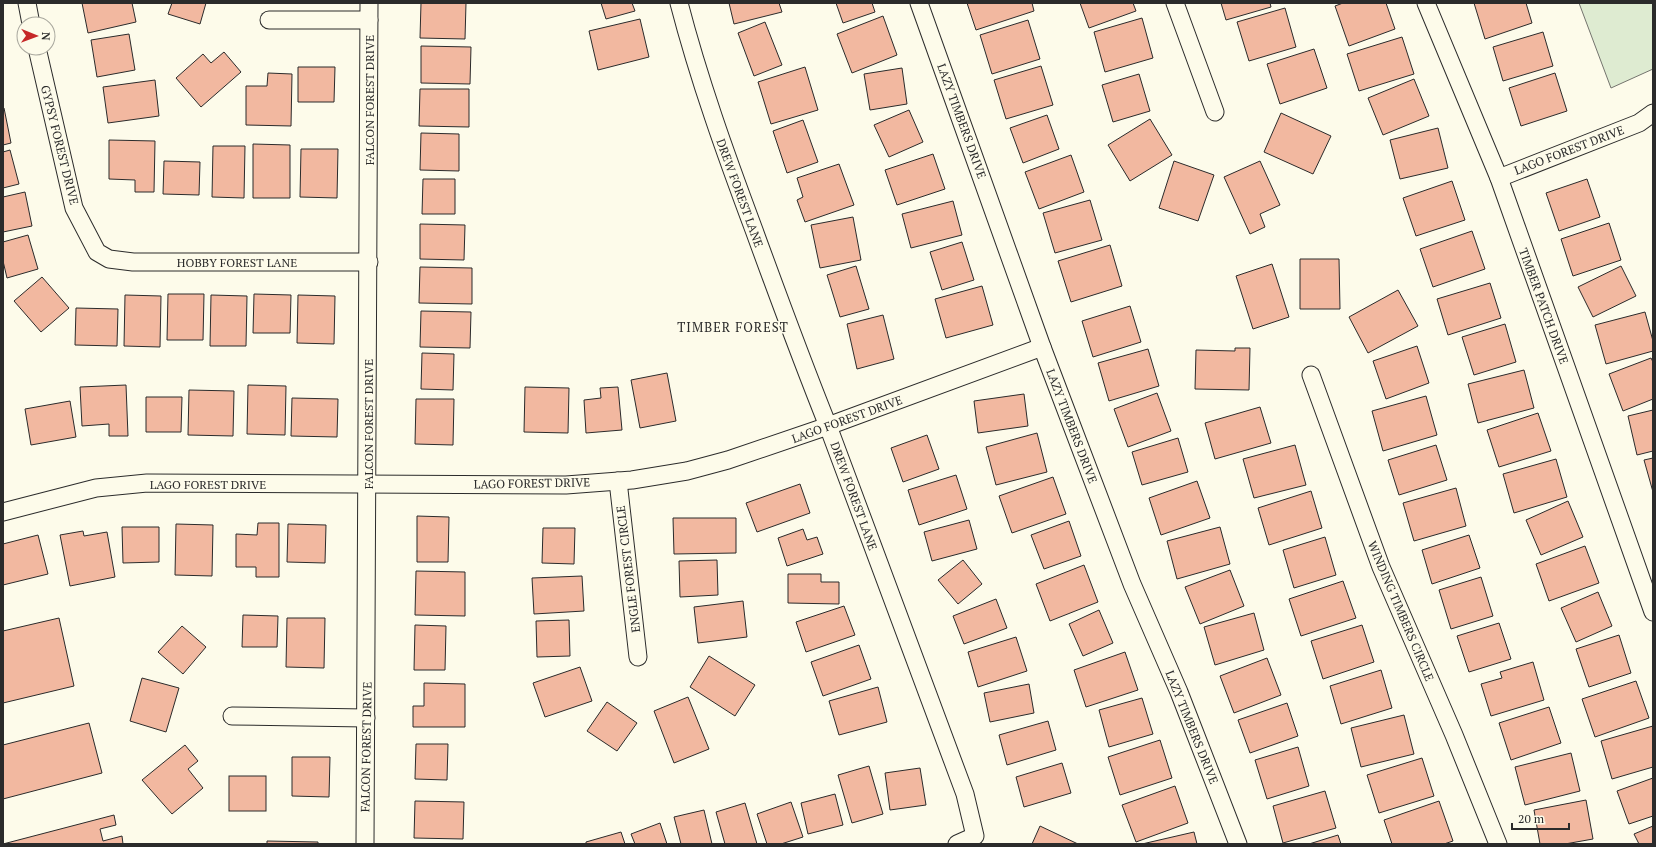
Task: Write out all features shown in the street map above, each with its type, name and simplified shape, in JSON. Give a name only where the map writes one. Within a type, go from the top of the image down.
[{"type":"street","points":[[27,3],[30,16]]},
{"type":"street","name":"FALCON FOREST DRIVE","points":[[366,844],[366,718],[368,645],[367,484],[369,3]]},
{"type":"street","name":"DREW FOREST LANE","points":[[679,3],[691,47],[722,143],[803,366],[828,426],[965,794],[975,836],[957,844]]},
{"type":"street","name":"LAZY TIMBERS DRIVE","points":[[919,3],[1042,347],[1132,584],[1179,692],[1238,844]]},
{"type":"street","points":[[1175,3],[1215,112]]},
{"type":"street","name":"TIMBER PATCH DRIVE","points":[[1426,3],[1499,178],[1653,612]]},
{"type":"street","points":[[269,20],[369,20]]},
{"type":"street","name":"GYPSY FOREST DRIVE","points":[[38,56],[74,208],[97,252],[106,257]]},
{"type":"street","name":"LAGO FOREST DRIVE","points":[[1499,178],[1646,122],[1653,113]]},
{"type":"street","name":"HOBBY FOREST LANE","points":[[106,257],[133,262],[369,262]]},
{"type":"street","name":"LAGO FOREST DRIVE","points":[[3,512],[96,488],[147,484],[566,485],[618,481],[687,470],[728,460],[828,426],[1042,347]]},
{"type":"street","name":"WINDING TIMBERS CIRCLE","points":[[1311,375],[1381,567],[1460,749],[1498,844]]},
{"type":"street","name":"ENGLE FOREST CIRCLE","points":[[618,481],[638,657]]},
{"type":"street","points":[[232,716],[366,718]]},
{"type":"green space","points":[[1579,3],[1653,3],[1653,69],[1611,88]]},
{"type":"building","points":[[82,3],[132,3],[136,22],[88,33]]},
{"type":"building","points":[[172,3],[206,3],[200,24],[168,14]]},
{"type":"building","points":[[421,3],[466,3],[465,39],[420,38]]},
{"type":"building","points":[[601,3],[632,3],[635,11],[606,19]]},
{"type":"building","points":[[729,3],[779,3],[782,12],[734,24]]},
{"type":"building","points":[[836,3],[872,3],[875,12],[843,23]]},
{"type":"building","points":[[967,3],[1032,3],[1034,11],[976,30]]},
{"type":"building","points":[[1080,3],[1133,3],[1136,11],[1089,28]]},
{"type":"building","points":[[1221,3],[1270,3],[1271,7],[1226,20]]},
{"type":"building","points":[[1343,3],[1386,3],[1395,29],[1349,46],[1335,6]]},
{"type":"building","points":[[1474,3],[1526,3],[1532,23],[1485,39]]},
{"type":"building","points":[[1285,8],[1296,47],[1249,61],[1237,22]]},
{"type":"building","points":[[883,16],[897,55],[852,73],[837,34]]},
{"type":"building","points":[[1142,18],[1153,58],[1105,72],[1094,32]]},
{"type":"building","points":[[640,19],[649,57],[598,70],[589,31]]},
{"type":"building","points":[[1028,20],[1040,59],[992,74],[980,35]]},
{"type":"building","points":[[765,22],[782,65],[754,76],[738,33]]},
{"type":"building","points":[[1543,32],[1553,66],[1503,81],[1493,47]]},
{"type":"building","points":[[129,34],[135,70],[97,77],[91,40]]},
{"type":"building","points":[[1402,37],[1414,74],[1359,91],[1347,54]]},
{"type":"building","points":[[421,46],[471,47],[470,84],[421,83]]},
{"type":"building","points":[[1314,49],[1327,88],[1280,104],[1267,64]]},
{"type":"building","points":[[224,52],[241,72],[201,107],[176,78],[203,54],[211,63]]},
{"type":"building","points":[[1041,66],[1053,105],[1006,119],[994,80]]},
{"type":"building","points":[[298,67],[335,67],[334,102],[298,102]]},
{"type":"building","points":[[805,67],[818,110],[771,124],[758,82]]},
{"type":"building","points":[[902,68],[907,104],[870,110],[864,74]]},
{"type":"building","points":[[268,73],[292,74],[291,126],[246,125],[246,86],[267,86]]},
{"type":"building","points":[[1555,73],[1567,111],[1521,126],[1509,88]]},
{"type":"building","points":[[1139,74],[1150,111],[1113,122],[1102,85]]},
{"type":"building","points":[[1414,79],[1429,116],[1383,135],[1368,98]]},
{"type":"building","points":[[155,80],[159,116],[108,123],[103,87]]},
{"type":"building","points":[[420,89],[469,89],[469,127],[419,126]]},
{"type":"building","points":[[4,108],[11,143],[3,145],[3,109]]},
{"type":"building","points":[[909,110],[923,142],[889,157],[874,125]]},
{"type":"building","points":[[1281,113],[1331,136],[1313,174],[1264,152]]},
{"type":"building","points":[[1047,115],[1059,149],[1023,163],[1010,128]]},
{"type":"building","points":[[1150,119],[1172,155],[1130,181],[1108,145]]},
{"type":"building","points":[[803,120],[818,162],[787,173],[773,131]]},
{"type":"building","points":[[1438,128],[1448,168],[1400,179],[1390,140]]},
{"type":"building","points":[[421,133],[459,134],[459,171],[420,170]]},
{"type":"building","points":[[109,140],[155,141],[154,192],[135,192],[135,180],[109,179]]},
{"type":"building","points":[[253,144],[290,145],[290,198],[253,198]]},
{"type":"building","points":[[213,146],[245,146],[244,198],[212,197]]},
{"type":"building","points":[[301,149],[338,149],[337,198],[300,197]]},
{"type":"building","points":[[10,150],[19,184],[3,188],[3,152]]},
{"type":"building","points":[[933,154],[945,189],[897,205],[885,170]]},
{"type":"building","points":[[1071,155],[1084,192],[1039,209],[1025,172]]},
{"type":"building","points":[[164,161],[200,162],[199,195],[163,194]]},
{"type":"building","points":[[1174,161],[1214,175],[1198,221],[1159,208]]},
{"type":"building","points":[[1260,161],[1280,205],[1260,214],[1265,227],[1250,234],[1224,177]]},
{"type":"building","points":[[839,164],[854,205],[805,222],[797,200],[803,197],[797,178]]},
{"type":"building","points":[[423,179],[455,179],[455,214],[422,214]]},
{"type":"building","points":[[1587,179],[1600,217],[1559,231],[1546,193]]},
{"type":"building","points":[[1452,181],[1465,220],[1416,236],[1403,198]]},
{"type":"building","points":[[25,192],[32,226],[3,232],[3,197]]},
{"type":"building","points":[[1090,200],[1102,240],[1055,253],[1043,213]]},
{"type":"building","points":[[953,201],[962,235],[911,248],[902,214]]},
{"type":"building","points":[[853,217],[861,260],[820,268],[811,225]]},
{"type":"building","points":[[1609,223],[1621,260],[1573,276],[1561,239]]},
{"type":"building","points":[[420,224],[465,225],[464,260],[420,259]]},
{"type":"building","points":[[1472,231],[1485,269],[1433,287],[1420,249]]},
{"type":"building","points":[[28,235],[38,269],[7,278],[3,261],[3,242]]},
{"type":"building","points":[[962,242],[974,280],[942,290],[930,252]]},
{"type":"building","points":[[1110,245],[1122,286],[1071,302],[1058,261]]},
{"type":"building","points":[[1300,259],[1339,259],[1340,309],[1300,309]]},
{"type":"building","points":[[1272,264],[1289,317],[1253,329],[1236,276]]},
{"type":"building","points":[[856,266],[869,309],[840,317],[827,275]]},
{"type":"building","points":[[1621,266],[1636,296],[1593,317],[1578,287]]},
{"type":"building","points":[[420,267],[472,268],[472,304],[419,303]]},
{"type":"building","points":[[42,277],[69,308],[41,332],[14,301]]},
{"type":"building","points":[[1490,283],[1501,318],[1448,335],[1437,299]]},
{"type":"building","points":[[982,286],[993,325],[946,338],[935,299]]},
{"type":"building","points":[[1398,290],[1418,326],[1368,353],[1349,317]]},
{"type":"building","points":[[168,294],[204,294],[203,340],[167,340]]},
{"type":"building","points":[[254,294],[291,295],[290,333],[253,333]]},
{"type":"building","points":[[125,295],[161,296],[160,347],[124,346]]},
{"type":"building","points":[[211,295],[247,296],[246,346],[210,346]]},
{"type":"building","points":[[298,295],[335,296],[334,344],[297,343]]},
{"type":"building","points":[[1130,306],[1141,342],[1093,357],[1082,321]]},
{"type":"building","points":[[76,308],[118,309],[117,346],[75,345]]},
{"type":"building","points":[[421,311],[471,312],[470,348],[420,347]]},
{"type":"building","points":[[1645,312],[1653,341],[1653,351],[1606,364],[1595,325]]},
{"type":"building","points":[[883,315],[894,359],[857,369],[847,324]]},
{"type":"building","points":[[1505,324],[1516,362],[1474,375],[1462,337]]},
{"type":"building","points":[[1417,346],[1429,383],[1386,399],[1373,361]]},
{"type":"building","points":[[1235,348],[1250,348],[1249,390],[1195,389],[1196,350],[1235,351]]},
{"type":"building","points":[[1148,349],[1159,386],[1109,401],[1098,363]]},
{"type":"building","points":[[422,353],[454,354],[453,390],[421,389]]},
{"type":"building","points":[[1651,358],[1653,362],[1653,399],[1623,411],[1609,374]]},
{"type":"building","points":[[1524,370],[1534,408],[1478,423],[1468,384]]},
{"type":"building","points":[[667,373],[676,421],[640,428],[631,380]]},
{"type":"building","points":[[126,385],[128,436],[109,436],[109,424],[82,426],[80,387]]},
{"type":"building","points":[[248,385],[286,386],[285,435],[247,434]]},
{"type":"building","points":[[525,387],[569,388],[568,433],[524,432]]},
{"type":"building","points":[[618,387],[622,430],[586,433],[584,400],[601,398],[600,388]]},
{"type":"building","points":[[189,390],[234,391],[233,436],[188,435]]},
{"type":"building","points":[[1157,393],[1171,431],[1128,447],[1114,409]]},
{"type":"building","points":[[1024,394],[1028,426],[978,433],[974,401]]},
{"type":"building","points":[[1426,396],[1437,435],[1383,451],[1372,411]]},
{"type":"building","points":[[146,397],[182,397],[181,432],[146,432]]},
{"type":"building","points":[[292,398],[338,399],[337,437],[291,436]]},
{"type":"building","points":[[416,399],[454,399],[453,445],[415,444]]},
{"type":"building","points":[[70,401],[76,437],[31,445],[25,409]]},
{"type":"building","points":[[1260,407],[1271,443],[1215,459],[1205,423]]},
{"type":"building","points":[[1653,410],[1653,451],[1637,455],[1628,416]]},
{"type":"building","points":[[1538,413],[1551,451],[1499,467],[1487,430]]},
{"type":"building","points":[[1037,433],[1047,472],[996,485],[986,447]]},
{"type":"building","points":[[927,435],[939,469],[903,482],[891,448]]},
{"type":"building","points":[[1178,438],[1188,472],[1142,485],[1132,452]]},
{"type":"building","points":[[1295,445],[1306,485],[1254,498],[1243,459]]},
{"type":"building","points":[[1436,445],[1447,480],[1399,495],[1388,460]]},
{"type":"building","points":[[1653,458],[1653,492],[1644,460]]},
{"type":"building","points":[[1556,459],[1567,497],[1514,513],[1503,474]]},
{"type":"building","points":[[956,475],[967,509],[919,525],[908,490]]},
{"type":"building","points":[[1053,477],[1066,514],[1012,533],[999,496]]},
{"type":"building","points":[[1197,481],[1210,518],[1161,535],[1149,498]]},
{"type":"building","points":[[800,484],[810,513],[757,532],[746,503]]},
{"type":"building","points":[[1456,488],[1466,526],[1414,541],[1403,503]]},
{"type":"building","points":[[1311,491],[1322,528],[1269,545],[1258,508]]},
{"type":"building","points":[[1568,501],[1583,537],[1541,555],[1526,520]]},
{"type":"building","points":[[417,516],[449,517],[448,562],[417,562]]},
{"type":"building","points":[[673,518],[736,518],[736,553],[674,554]]},
{"type":"building","points":[[969,520],[977,549],[932,561],[924,532]]},
{"type":"building","points":[[1069,521],[1081,556],[1044,569],[1031,535]]},
{"type":"building","points":[[258,523],[279,523],[279,577],[256,577],[256,567],[236,567],[236,534],[257,535]]},
{"type":"building","points":[[176,524],[213,525],[212,576],[175,575]]},
{"type":"building","points":[[288,524],[326,525],[325,563],[287,562]]},
{"type":"building","points":[[122,527],[159,527],[159,562],[123,563]]},
{"type":"building","points":[[1220,527],[1230,564],[1177,579],[1167,541]]},
{"type":"building","points":[[543,528],[575,528],[574,564],[542,563]]},
{"type":"building","points":[[803,529],[807,540],[817,537],[823,554],[787,566],[778,538]]},
{"type":"building","points":[[83,531],[84,536],[107,532],[115,577],[70,586],[60,535]]},
{"type":"building","points":[[38,535],[48,574],[3,585],[3,544]]},
{"type":"building","points":[[1469,535],[1480,568],[1432,584],[1422,550]]},
{"type":"building","points":[[1325,537],[1336,575],[1294,588],[1283,550]]},
{"type":"building","points":[[1585,546],[1599,583],[1549,601],[1536,564]]},
{"type":"building","points":[[717,560],[718,595],[680,597],[679,561]]},
{"type":"building","points":[[963,560],[982,584],[958,604],[938,580]]},
{"type":"building","points":[[1084,565],[1098,602],[1050,621],[1036,584]]},
{"type":"building","points":[[1230,570],[1244,606],[1200,624],[1185,587]]},
{"type":"building","points":[[416,571],[465,572],[465,616],[415,615]]},
{"type":"building","points":[[788,574],[821,574],[821,582],[839,582],[839,604],[788,603]]},
{"type":"building","points":[[582,576],[584,611],[534,614],[532,578]]},
{"type":"building","points":[[1481,577],[1493,616],[1451,629],[1439,590]]},
{"type":"building","points":[[1343,581],[1356,618],[1301,636],[1289,599]]},
{"type":"building","points":[[1598,592],[1612,626],[1576,642],[1561,608]]},
{"type":"building","points":[[996,599],[1007,628],[964,644],[953,616]]},
{"type":"building","points":[[743,601],[747,637],[698,643],[694,607]]},
{"type":"building","points":[[844,606],[855,635],[806,652],[796,622]]},
{"type":"building","points":[[1099,610],[1113,643],[1083,656],[1069,624]]},
{"type":"building","points":[[1254,613],[1264,650],[1215,665],[1204,627]]},
{"type":"building","points":[[243,615],[278,616],[277,647],[242,647]]},
{"type":"building","points":[[59,618],[74,686],[3,703],[3,631]]},
{"type":"building","points":[[287,618],[325,618],[324,668],[286,667]]},
{"type":"building","points":[[569,620],[570,656],[537,657],[536,621]]},
{"type":"building","points":[[1499,623],[1511,659],[1469,672],[1457,636]]},
{"type":"building","points":[[415,625],[446,626],[445,670],[414,670]]},
{"type":"building","points":[[1362,625],[1374,662],[1323,679],[1311,641]]},
{"type":"building","points":[[182,626],[206,647],[183,674],[158,652]]},
{"type":"building","points":[[1619,635],[1631,673],[1589,687],[1576,649]]},
{"type":"building","points":[[1016,637],[1027,671],[978,687],[968,652]]},
{"type":"building","points":[[859,645],[871,679],[823,696],[811,662]]},
{"type":"building","points":[[1125,652],[1138,690],[1086,707],[1074,670]]},
{"type":"building","points":[[709,656],[755,685],[735,716],[690,687]]},
{"type":"building","points":[[1267,658],[1281,695],[1234,713],[1220,676]]},
{"type":"building","points":[[1533,662],[1544,700],[1491,716],[1481,684],[1502,678],[1500,672]]},
{"type":"building","points":[[580,667],[592,701],[545,717],[533,683]]},
{"type":"building","points":[[1381,670],[1392,708],[1341,724],[1330,686]]},
{"type":"building","points":[[142,678],[179,688],[166,732],[130,721]]},
{"type":"building","points":[[1636,681],[1649,718],[1595,737],[1582,699]]},
{"type":"building","points":[[424,683],[465,684],[465,727],[413,727],[413,706],[424,706]]},
{"type":"building","points":[[1029,684],[1034,713],[990,722],[984,693]]},
{"type":"building","points":[[878,687],[887,722],[839,735],[829,701]]},
{"type":"building","points":[[688,697],[709,749],[674,763],[654,711]]},
{"type":"building","points":[[1142,698],[1153,734],[1109,747],[1099,710]]},
{"type":"building","points":[[607,702],[637,723],[617,751],[587,731]]},
{"type":"building","points":[[1287,703],[1298,736],[1250,753],[1238,720]]},
{"type":"building","points":[[1549,707],[1561,743],[1511,760],[1499,723]]},
{"type":"building","points":[[1404,715],[1414,754],[1361,767],[1351,728]]},
{"type":"building","points":[[1048,721],[1056,750],[1007,765],[999,735]]},
{"type":"building","points":[[89,723],[102,773],[3,799],[3,745]]},
{"type":"building","points":[[1653,726],[1653,767],[1612,779],[1601,741]]},
{"type":"building","points":[[1160,740],[1172,778],[1120,795],[1108,757]]},
{"type":"building","points":[[416,744],[448,744],[447,780],[415,779]]},
{"type":"building","points":[[185,745],[198,761],[188,769],[203,788],[172,814],[142,780]]},
{"type":"building","points":[[1298,747],[1309,786],[1267,799],[1255,760]]},
{"type":"building","points":[[1571,753],[1580,791],[1525,805],[1515,767]]},
{"type":"building","points":[[292,757],[330,757],[329,797],[292,796]]},
{"type":"building","points":[[1422,758],[1434,796],[1379,813],[1367,775]]},
{"type":"building","points":[[1062,763],[1071,793],[1024,807],[1016,777]]},
{"type":"building","points":[[869,766],[883,814],[852,823],[838,775]]},
{"type":"building","points":[[920,768],[926,805],[890,810],[885,773]]},
{"type":"building","points":[[229,776],[266,776],[266,811],[229,811]]},
{"type":"building","points":[[1653,778],[1653,816],[1629,824],[1617,791]]},
{"type":"building","points":[[1175,786],[1188,823],[1136,842],[1122,805]]},
{"type":"building","points":[[1325,791],[1336,828],[1283,843],[1273,806]]},
{"type":"building","points":[[835,794],[843,825],[808,834],[801,803]]},
{"type":"building","points":[[1586,800],[1593,839],[1565,844],[1540,844],[1534,810]]},
{"type":"building","points":[[415,801],[464,802],[463,839],[414,838]]},
{"type":"building","points":[[1439,801],[1453,841],[1444,844],[1392,844],[1384,820]]},
{"type":"building","points":[[791,802],[803,837],[781,844],[767,844],[757,814]]},
{"type":"building","points":[[745,803],[757,844],[725,844],[716,812]]},
{"type":"building","points":[[704,810],[712,844],[681,844],[674,817]]},
{"type":"building","points":[[114,815],[116,825],[100,829],[103,841],[122,836],[123,844],[3,844]]},
{"type":"building","points":[[660,823],[667,844],[635,844],[631,834]]},
{"type":"building","points":[[1040,826],[1078,844],[1032,844]]},
{"type":"building","points":[[1653,826],[1653,844],[1639,844],[1634,834]]},
{"type":"building","points":[[621,832],[625,844],[586,844],[586,842]]},
{"type":"building","points":[[1194,832],[1197,844],[1142,844]]},
{"type":"building","points":[[1338,835],[1341,844],[1309,844]]},
{"type":"building","points":[[267,841],[318,842],[318,844],[267,844]]},
{"type":"district","name":"TIMBER FOREST","points":[[733,327]]}]
